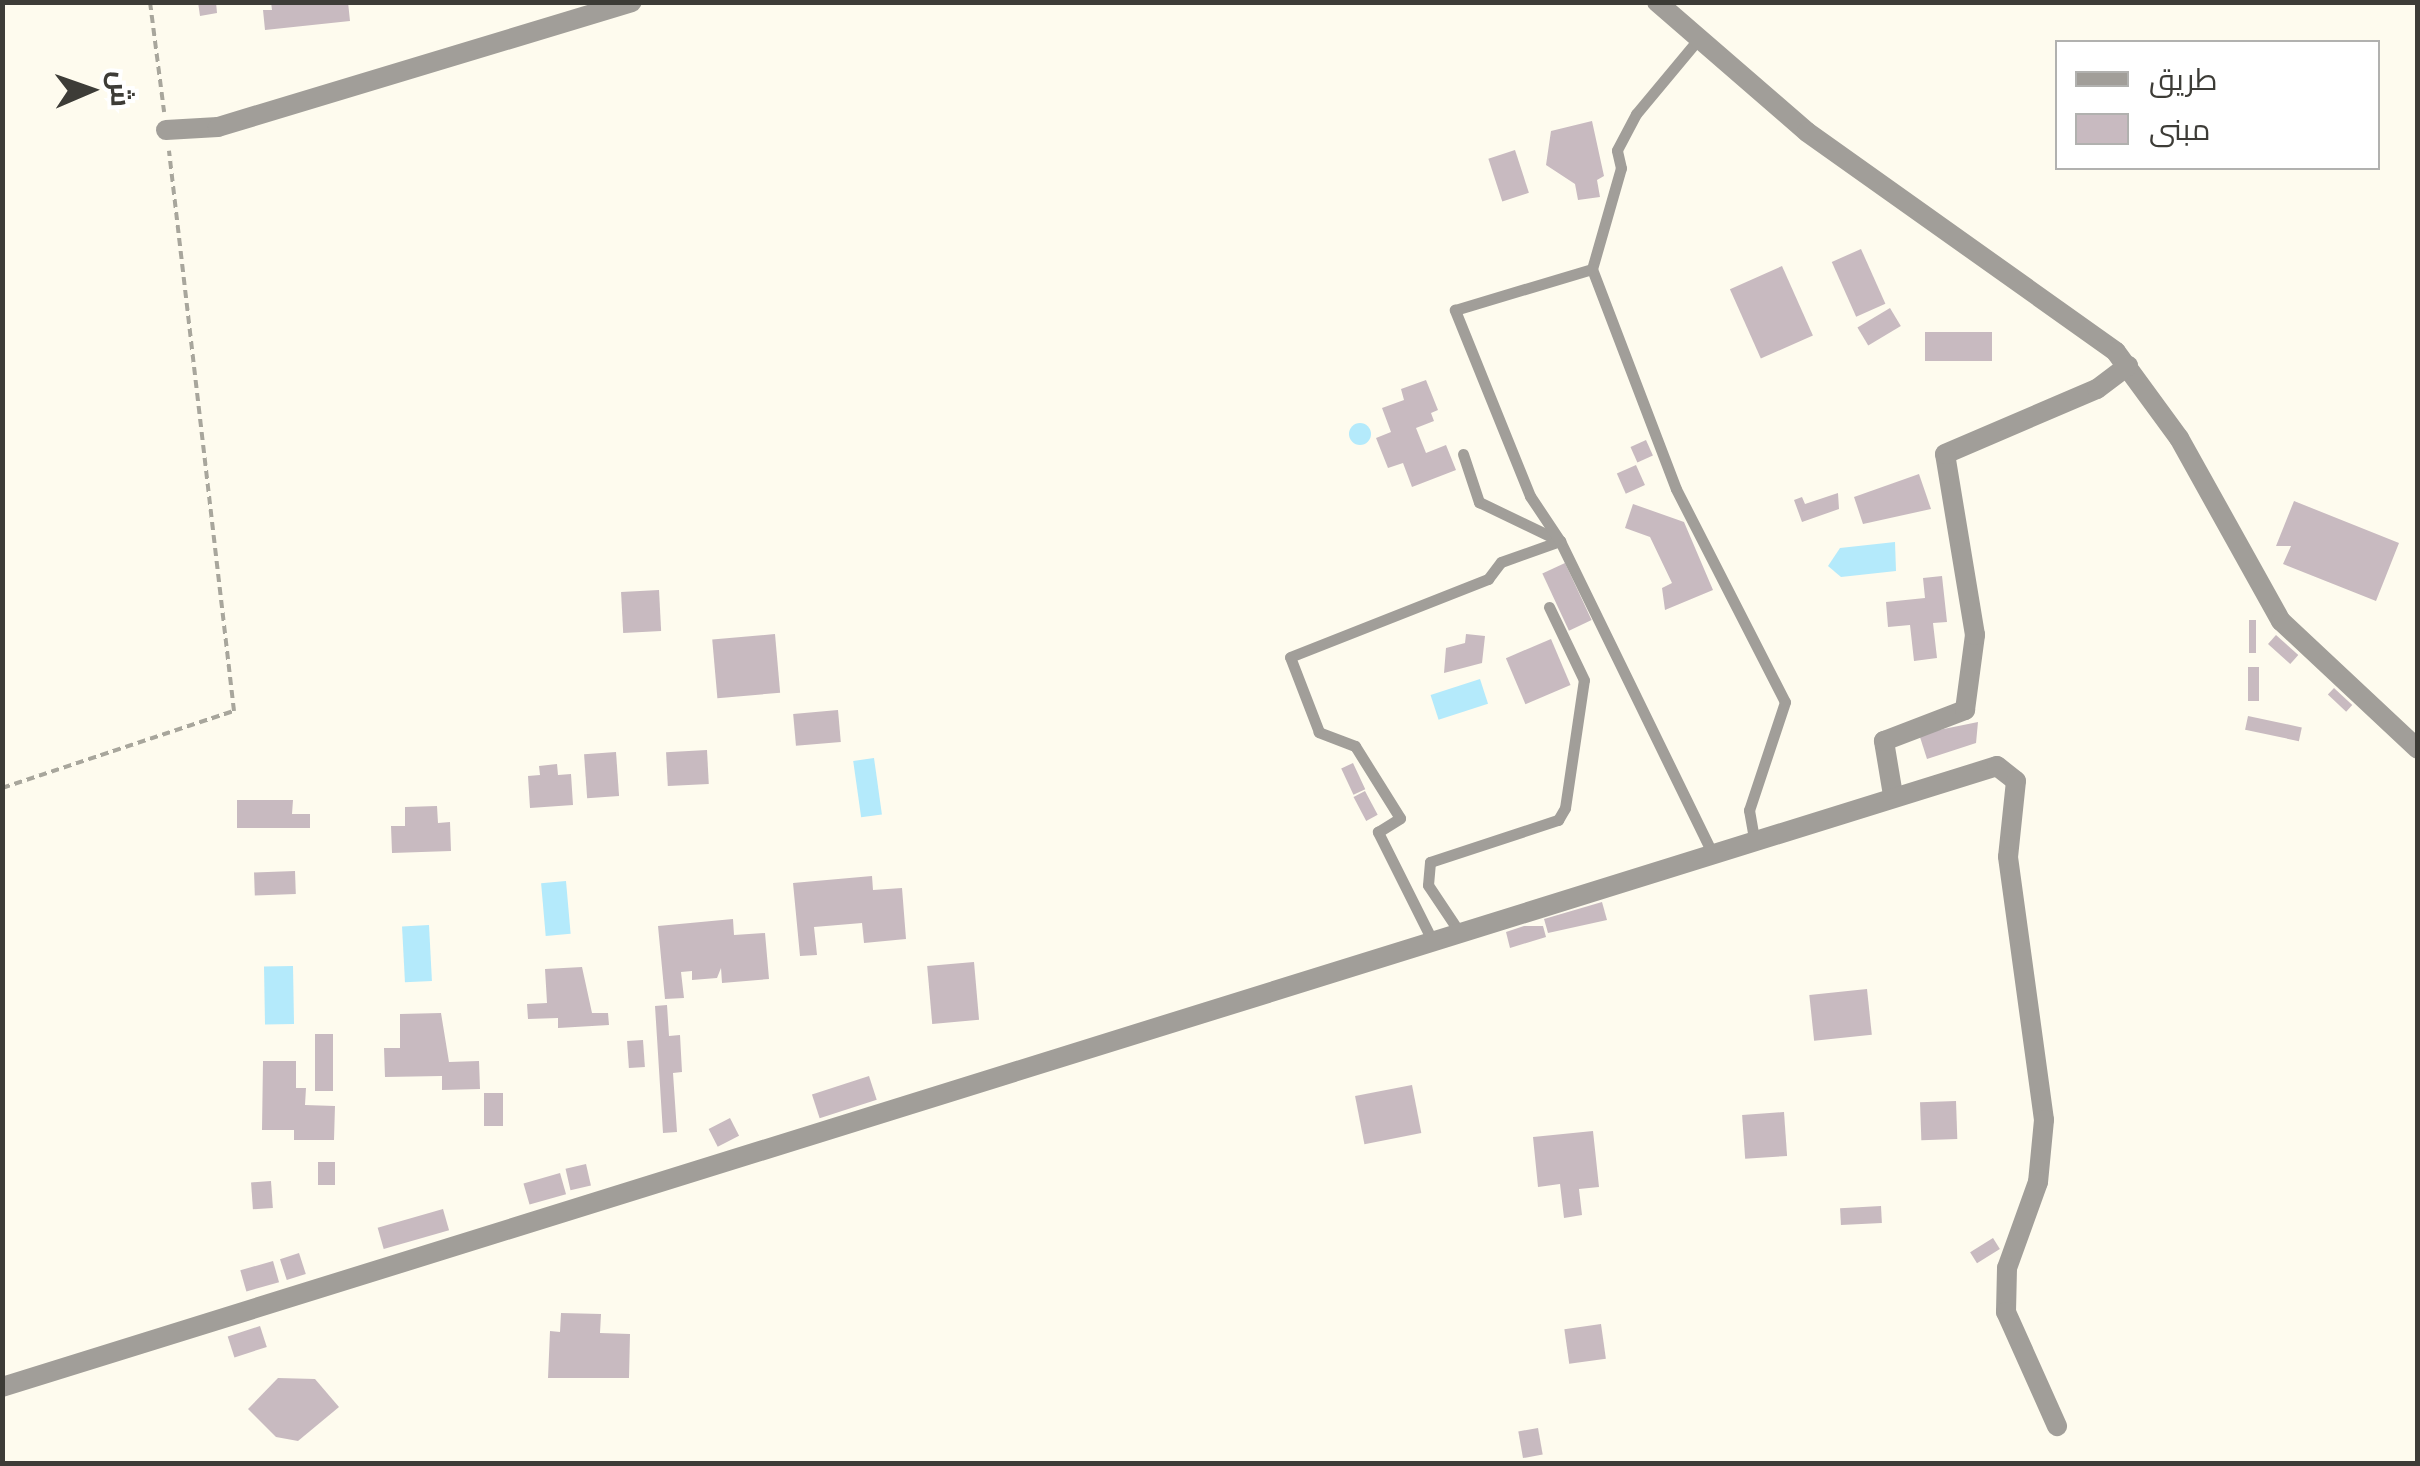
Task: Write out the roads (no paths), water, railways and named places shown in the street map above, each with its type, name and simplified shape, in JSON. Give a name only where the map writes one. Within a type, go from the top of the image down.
[{"type":"street","points":[[166,130],[218,127],[632,2]]},
{"type":"street","points":[[1656,2],[1696,42],[1806,132],[2071,315],[2128,366],[2179,438],[2281,621],[2418,749]]},
{"type":"street","points":[[1893,795],[1884,741],[1965,710],[1975,635],[1945,454],[2098,389],[2128,366]]},
{"type":"street","points":[[2,1387],[1711,850],[1997,766],[2016,781],[2008,857],[2036,1030],[2043,1155],[2004,1289],[2020,1350],[2057,1426]]},
{"type":"lane","points":[[1696,42],[1636,114],[1617,150],[1620,168],[1592,268],[1676,490],[1785,702],[1749,810],[1754,837]]},
{"type":"lane","points":[[1592,268],[1454,310],[1530,496],[1560,542],[1711,850]]},
{"type":"lane","points":[[1463,454],[1479,502],[1560,542]]},
{"type":"lane","points":[[1431,938],[1378,832],[1400,818],[1354,746],[1319,732],[1290,657],[1488,579],[1500,562],[1560,542]]},
{"type":"lane","points":[[1458,930],[1428,886],[1430,862],[1558,820],[1565,808],[1584,680],[1549,607]]},
{"type":"water","points":[[1360,423],[1368,426],[1368,442],[1360,445],[1352,442],[1349,434],[1352,426]]},
{"type":"water","points":[[1895,542],[1896,571],[1841,577],[1828,566],[1840,548]]},
{"type":"water","points":[[1480,679],[1488,704],[1439,720],[1431,695]]},
{"type":"water","points":[[874,758],[882,814],[861,817],[853,761]]},
{"type":"water","points":[[566,881],[571,934],[546,936],[541,883]]},
{"type":"water","points":[[429,925],[432,981],[405,982],[402,926]]},
{"type":"water","points":[[293,966],[294,1024],[265,1024],[264,967]]}]
